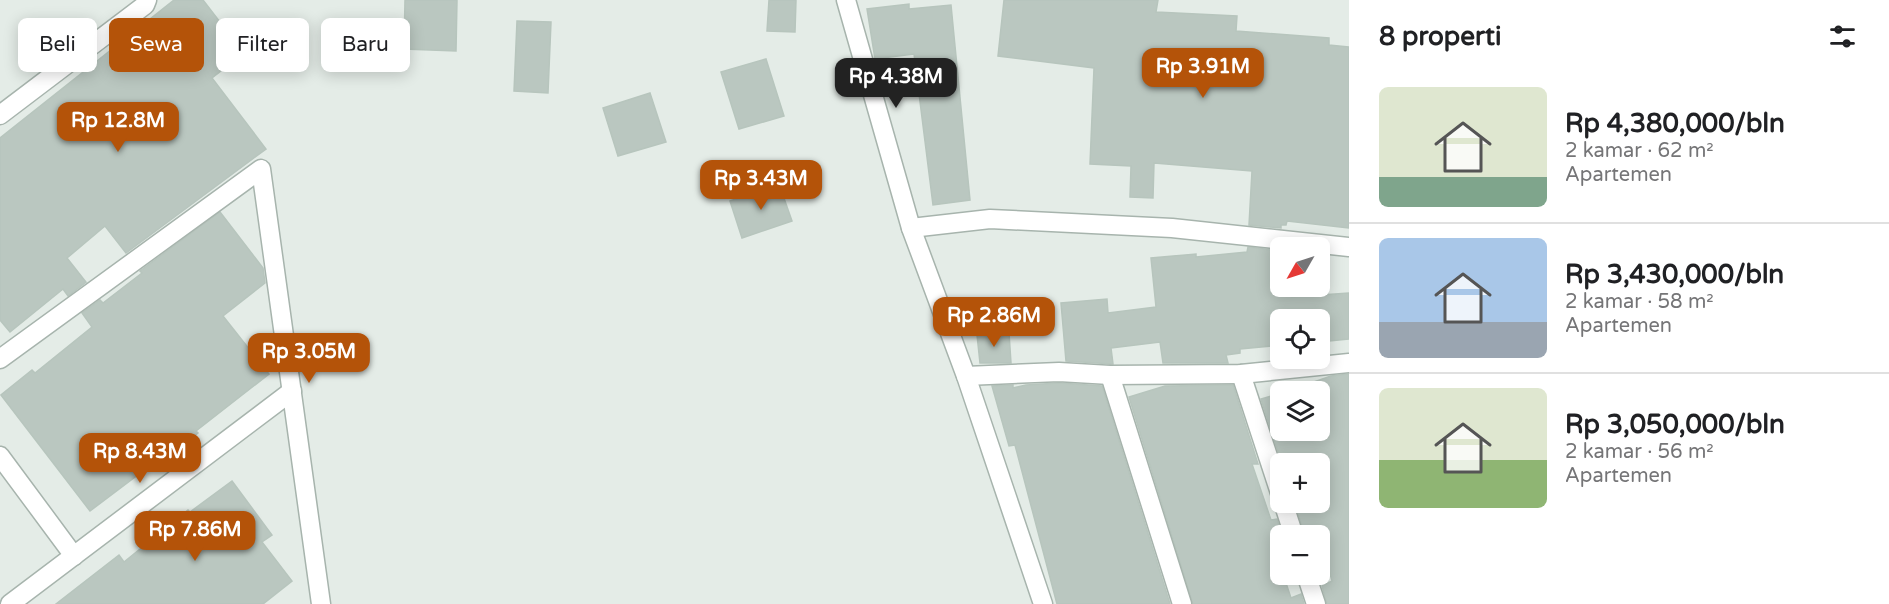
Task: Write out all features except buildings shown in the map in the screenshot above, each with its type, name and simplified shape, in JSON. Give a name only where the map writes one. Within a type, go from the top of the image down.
[{"type":"street","points":[[0,115],[145,5],[147,0]]},
{"type":"street","points":[[846,0],[911,228],[966,376],[1043,604]]},
{"type":"street","points":[[0,359],[261,169],[321,604]]},
{"type":"street","points":[[911,228],[990,219],[1172,228],[1349,247]]},
{"type":"street","points":[[966,376],[1059,372],[1110,375],[1241,374],[1349,363]]},
{"type":"street","points":[[1241,374],[1270,462]]},
{"type":"street","points":[[1110,375],[1182,604]]},
{"type":"street","points":[[10,604],[292,391]]},
{"type":"street","points":[[0,456],[74,556]]},
{"type":"street","points":[[1310,585],[1316,604]]}]
